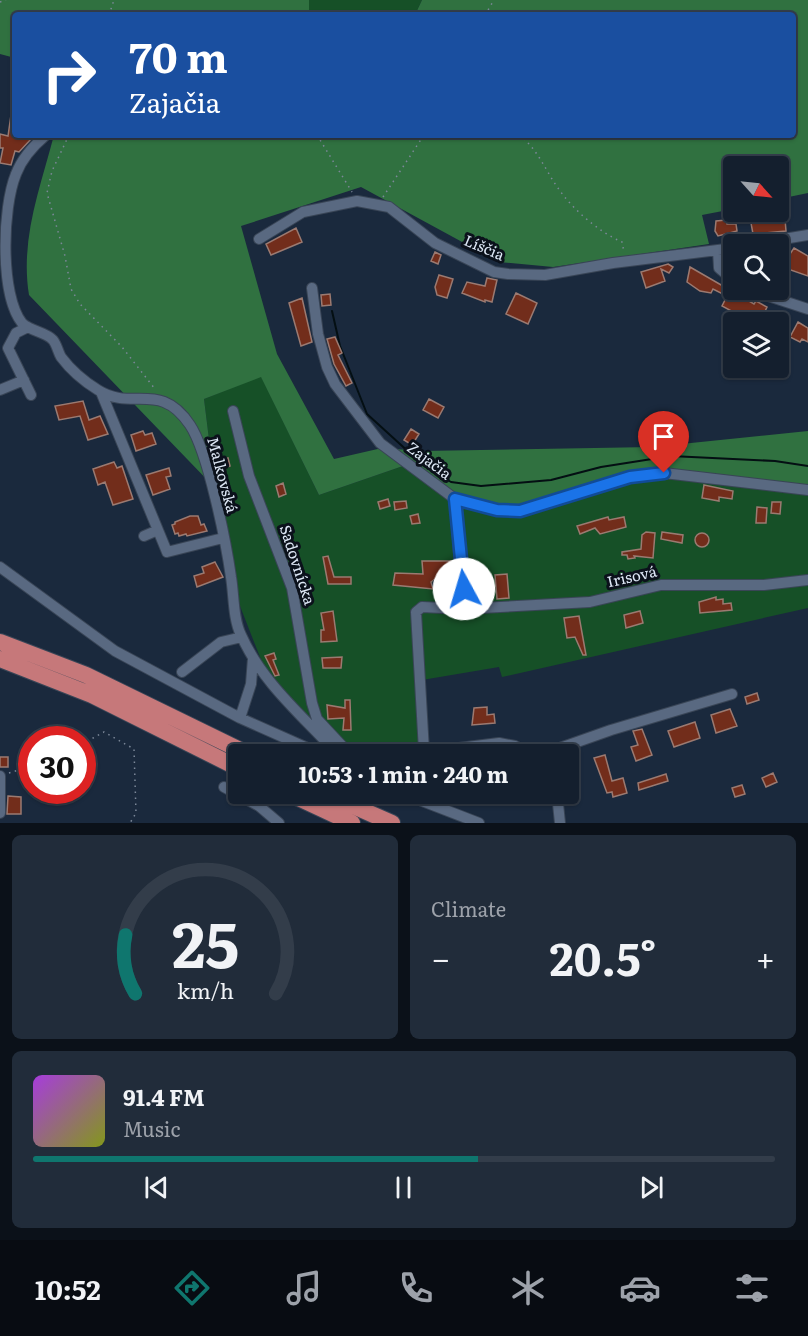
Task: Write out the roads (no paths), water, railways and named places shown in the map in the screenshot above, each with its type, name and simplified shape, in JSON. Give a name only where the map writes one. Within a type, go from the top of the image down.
[{"type":"highway","points":[[0,642],[86,675],[228,744]]},
{"type":"highway","points":[[0,659],[92,695],[228,763]]},
{"type":"highway","points":[[311,804],[352,823]]},
{"type":"highway","points":[[349,804],[393,823]]},
{"type":"street","name":"Malkovská","points":[[43,138],[31,148],[16,174],[8,204],[4,234],[8,298],[22,324],[53,339],[61,357],[76,373],[101,392],[121,398],[155,397],[169,405],[190,424],[201,445],[223,538],[242,637],[262,675],[328,744]]},
{"type":"street","name":"Líščia","points":[[259,238],[303,212],[357,201],[389,207],[435,243],[494,272],[545,275],[622,262],[723,249]]},
{"type":"street","points":[[789,238],[808,235]]},
{"type":"street","points":[[718,250],[719,268],[723,271]]},
{"type":"street","name":"Zajačia","points":[[312,288],[318,334],[327,367],[335,384],[380,443],[455,499],[497,510],[520,511],[630,477],[664,473],[808,490]]},
{"type":"street","points":[[781,300],[808,309]]},
{"type":"street","points":[[28,327],[16,333],[8,348],[32,395]]},
{"type":"street","points":[[0,390],[24,380]]},
{"type":"street","points":[[101,392],[167,552],[223,538]]},
{"type":"street","name":"Sadovnícka","points":[[233,411],[249,476],[292,588],[312,703],[318,719],[340,744]]},
{"type":"street","points":[[455,499],[463,609]]},
{"type":"street","points":[[144,536],[158,530]]},
{"type":"street","points":[[0,567],[115,651],[240,718],[298,744]]},
{"type":"street","name":"Irisová","points":[[423,744],[416,612],[422,607],[463,609],[590,602],[661,585],[764,585],[808,580]]},
{"type":"street","points":[[438,585],[448,586],[463,609]]},
{"type":"street","points":[[182,672],[221,642],[242,637]]},
{"type":"street","points":[[240,718],[251,684],[253,658]]},
{"type":"street","points":[[571,744],[732,694]]},
{"type":"street","points":[[0,813],[1,776]]},
{"type":"street","points":[[224,787],[259,806],[279,823]]},
{"type":"street","points":[[430,804],[479,823]]},
{"type":"street","points":[[558,804],[560,823]]},
{"type":"waterway","points":[[332,311],[340,346],[367,414],[423,465],[451,482],[481,486],[551,480],[601,467],[671,456],[775,461],[808,466]]}]
